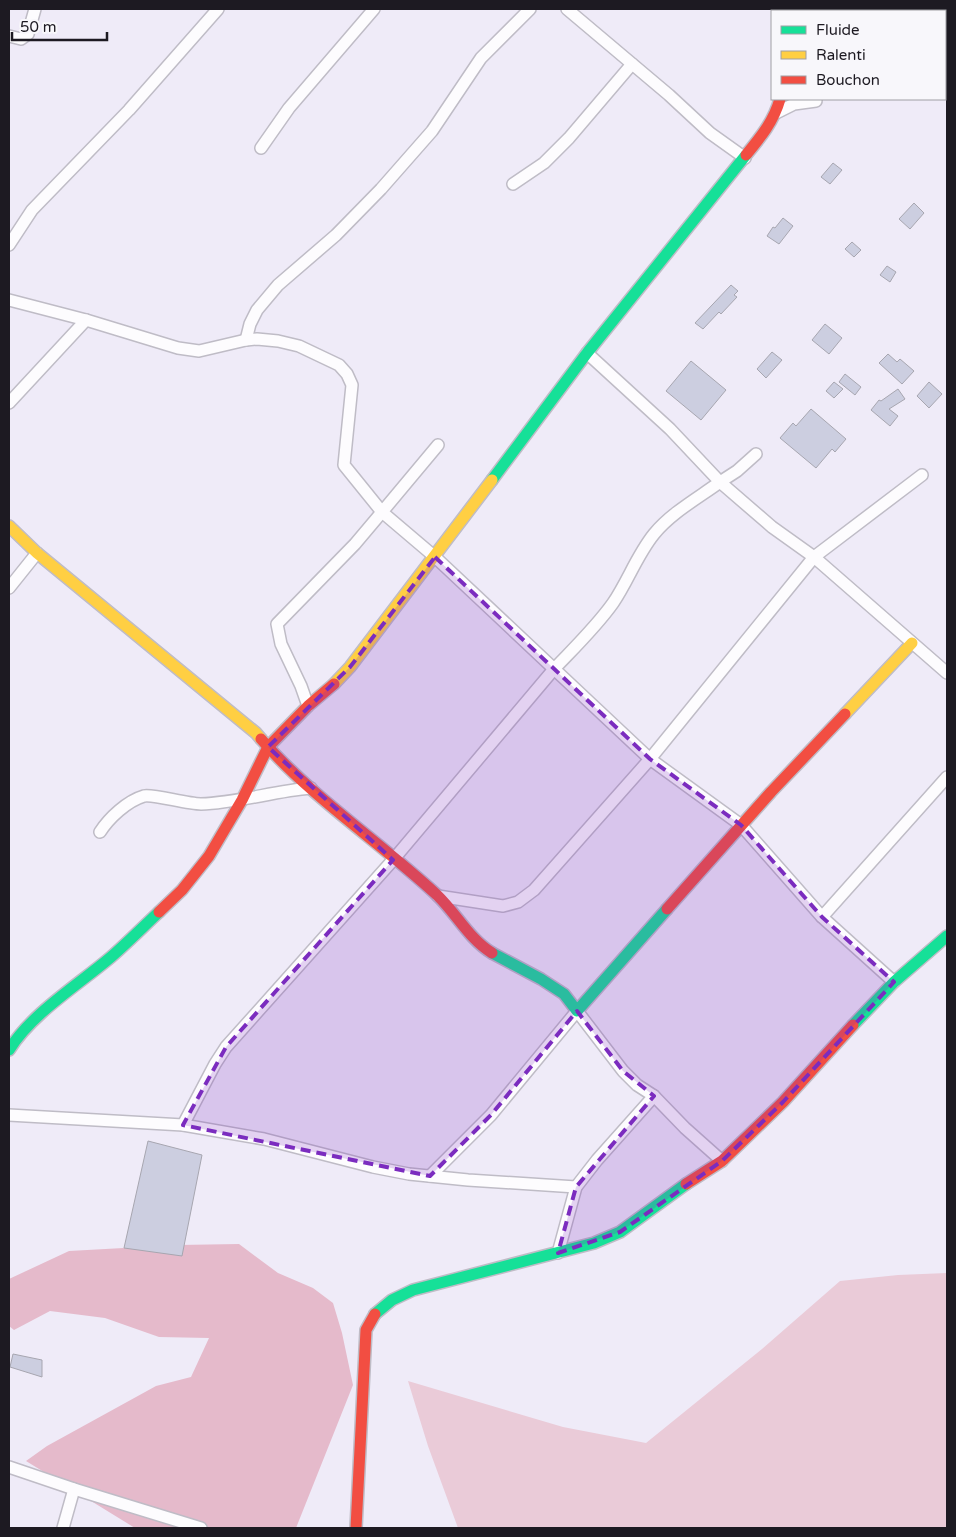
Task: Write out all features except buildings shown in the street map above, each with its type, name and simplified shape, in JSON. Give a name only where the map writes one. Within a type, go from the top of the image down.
[{"type":"street","points":[[9,36],[21,39],[28,34],[35,9]]},
{"type":"street","points":[[261,148],[289,108],[374,9]]},
{"type":"street","points":[[246,340],[250,324],[257,310],[278,285],[336,235],[381,189],[432,131],[481,58],[530,9]]},
{"type":"street","points":[[567,9],[669,95],[710,133],[745,158]]},
{"type":"street","points":[[9,246],[32,210],[129,110],[211,11]]},
{"type":"street","points":[[513,184],[544,163],[563,144],[632,64]]},
{"type":"street","points":[[9,1050],[17,1037],[42,1013],[112,956],[182,890],[209,856],[242,800],[268,747],[350,667],[435,557],[587,353],[745,158],[776,113],[780,100]]},
{"type":"street","points":[[776,113],[794,104],[815,100]]},
{"type":"street","points":[[9,300],[86,320],[170,346],[198,351],[246,340],[278,341],[299,346],[339,365],[347,374],[352,385],[344,464],[382,512],[435,557],[650,759],[741,826],[822,917],[894,982]]},
{"type":"street","points":[[9,403],[86,320]]},
{"type":"street","points":[[587,353],[670,429],[720,482],[772,527],[814,556],[947,673]]},
{"type":"street","points":[[308,706],[301,686],[281,644],[277,624],[355,544],[438,446]]},
{"type":"street","points":[[183,1125],[226,1047],[393,860],[554,669],[612,605],[640,555],[655,533],[677,512],[738,471],[756,454]]},
{"type":"street","points":[[438,896],[503,906],[518,902],[534,890],[650,759],[814,556],[922,475]]},
{"type":"street","points":[[9,526],[37,553],[256,733],[311,788],[393,860],[438,896],[472,936],[489,951],[541,978],[564,994],[623,1071],[637,1085],[654,1096],[685,1128],[722,1161]]},
{"type":"street","points":[[9,588],[37,553]]},
{"type":"street","points":[[430,1176],[491,1115],[578,1011],[741,826],[912,643]]},
{"type":"street","points":[[822,917],[947,777]]},
{"type":"street","points":[[100,832],[116,812],[145,796],[197,804],[242,800],[284,790],[311,788]]},
{"type":"street","points":[[356,1528],[366,1330],[373,1317],[381,1308],[413,1290],[594,1243],[620,1232],[701,1173],[722,1161],[784,1102],[894,982],[947,936]]},
{"type":"street","points":[[558,1253],[576,1187],[597,1160],[654,1096]]},
{"type":"street","points":[[9,1115],[183,1125],[264,1139],[373,1167],[430,1176],[540,1186],[576,1187]]},
{"type":"street","points":[[9,1467],[74,1490],[201,1528]]},
{"type":"street","points":[[63,1528],[74,1490]]},
{"type":"street","points":[[159,1528],[162,1516]]},
{"type":"highlighted area","points":[[435,557],[650,759],[741,825],[822,917],[894,982],[783,1102],[722,1161],[620,1232],[558,1253],[576,1187],[654,1096],[623,1071],[577,1011],[491,1115],[430,1176],[183,1125],[226,1047],[393,860],[268,747],[350,667]]},
{"type":"shaded area","points":[[239,1244],[278,1273],[313,1288],[333,1303],[342,1333],[353,1385],[296,1528],[135,1528],[26,1461],[47,1446],[156,1386],[191,1377],[209,1338],[159,1337],[105,1318],[50,1311],[14,1330],[9,1326],[9,1279],[69,1251],[178,1245]]},
{"type":"shaded area","points":[[947,1273],[947,1528],[458,1528],[428,1446],[408,1381],[563,1427],[646,1443],[762,1349],[840,1281],[898,1275]]},
{"type":"traffic: fast","points":[[492,480],[587,353],[746,155]]},
{"type":"traffic: fast","points":[[492,953],[541,979],[564,994],[577,1011],[667,909]]},
{"type":"traffic: fast","points":[[9,1050],[30,1024],[56,1000],[111,957],[159,912]]},
{"type":"traffic: fast","points":[[853,1025],[894,982],[947,936]]},
{"type":"traffic: fast","points":[[375,1314],[392,1300],[413,1290],[594,1243],[620,1232],[686,1184]]},
{"type":"traffic: slow","points":[[334,684],[350,667],[492,480]]},
{"type":"traffic: slow","points":[[9,526],[37,553],[261,739]]},
{"type":"traffic: slow","points":[[845,714],[912,643]]},
{"type":"traffic: jam","points":[[746,155],[770,122],[780,100]]},
{"type":"traffic: jam","points":[[159,912],[182,890],[209,856],[242,800],[268,747],[308,706],[334,684]]},
{"type":"traffic: jam","points":[[667,909],[771,792],[845,714]]},
{"type":"traffic: jam","points":[[261,739],[302,781],[437,895],[476,941],[492,953]]},
{"type":"traffic: jam","points":[[686,1184],[722,1161],[783,1102],[853,1025]]},
{"type":"traffic: jam","points":[[356,1528],[366,1330],[375,1314]]}]
